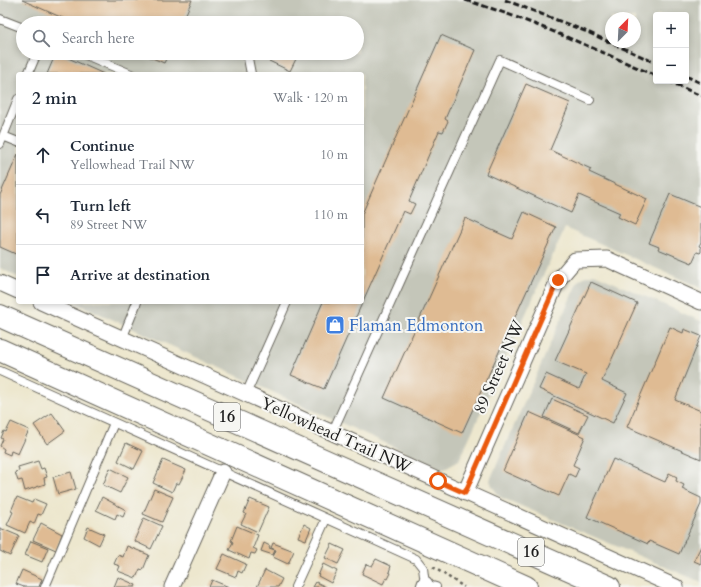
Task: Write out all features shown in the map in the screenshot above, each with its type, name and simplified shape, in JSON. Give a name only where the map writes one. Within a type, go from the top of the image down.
[{"type":"highway","name":"Yellowhead Trail NW","points":[[0,316],[609,587]]},
{"type":"highway","name":"16","points":[[0,350],[526,587]]},
{"type":"street","name":"89 Street NW","points":[[465,493],[558,280],[575,260],[607,259],[701,302]]},
{"type":"street","points":[[0,283],[16,290]]},
{"type":"street","name":"Yellowhead Trail NW","points":[[45,304],[676,587]]},
{"type":"street","points":[[172,587],[223,472]]},
{"type":"lane","points":[[1,21],[16,26]]},
{"type":"lane","points":[[29,72],[34,60]]},
{"type":"lane","points":[[98,60],[126,72]]},
{"type":"lane","points":[[248,60],[251,72]]},
{"type":"lane","points":[[332,433],[500,60],[590,100]]},
{"type":"lane","points":[[0,144],[16,104]]},
{"type":"lane","points":[[3,136],[16,141]]},
{"type":"lane","points":[[122,339],[136,304]]},
{"type":"lane","points":[[246,394],[286,304]]},
{"type":"lane","points":[[0,371],[416,559],[423,568],[428,586]]},
{"type":"lane","points":[[45,587],[114,423]]},
{"type":"lane","points":[[295,587],[326,519]]},
{"type":"path","points":[[416,559],[438,570],[464,587]]},
{"type":"shaded area","points":[[0,0],[701,0],[701,288],[565,228],[459,460],[443,469],[78,304],[364,304],[364,72],[16,72],[16,276],[0,268]]},
{"type":"shaded area","points":[[594,274],[701,321],[701,582],[500,497],[492,486],[490,480],[578,281],[584,277]]},
{"type":"building","points":[[22,0],[192,0],[185,16],[58,16]]},
{"type":"building","points":[[441,35],[475,50],[445,119],[448,121],[443,132],[439,131],[409,201],[415,204],[410,214],[403,211],[364,299],[364,209]]},
{"type":"building","points":[[53,60],[73,60],[100,72],[48,72]]},
{"type":"building","points":[[157,60],[166,60],[164,63]]},
{"type":"building","points":[[267,60],[296,60],[290,71]]},
{"type":"building","points":[[526,84],[570,103],[550,150],[591,169],[589,172],[647,199],[635,225],[618,217],[620,213],[579,195],[571,213],[486,174]]},
{"type":"building","points":[[16,159],[16,254],[0,247],[0,195]]},
{"type":"building","points":[[670,194],[701,207],[701,242],[699,246],[701,247],[701,252],[697,252],[692,263],[658,249],[659,247],[649,243]]},
{"type":"building","points":[[524,212],[556,227],[462,433],[384,398],[465,218],[512,239]]},
{"type":"building","points":[[591,282],[637,303],[602,381],[627,393],[613,423],[539,389],[546,374],[579,389],[586,374],[555,361]]},
{"type":"building","points":[[322,304],[362,304],[324,389],[291,375]]},
{"type":"building","points":[[670,327],[683,333],[684,329],[701,336],[675,400],[701,411],[701,459],[627,427]]},
{"type":"building","points":[[552,399],[588,415],[579,433],[544,417]]},
{"type":"building","points":[[529,412],[585,437],[573,465],[579,468],[575,477],[569,474],[559,496],[503,471]]},
{"type":"building","points":[[52,413],[65,431],[47,444],[34,425]]},
{"type":"building","points":[[11,422],[29,430],[18,454],[11,451],[10,455],[3,452],[4,449],[0,446],[4,431],[6,432]]},
{"type":"building","points":[[126,443],[143,451],[134,469],[118,461]]},
{"type":"building","points":[[613,459],[665,482],[669,473],[677,477],[676,481],[684,485],[682,489],[701,498],[701,504],[679,554],[649,541],[648,544],[587,517]]},
{"type":"building","points":[[163,460],[186,470],[179,484],[176,483],[172,492],[153,483]]},
{"type":"building","points":[[38,461],[41,469],[44,468],[47,477],[44,478],[45,484],[25,491],[22,480],[18,481],[15,472],[19,471],[18,467]]},
{"type":"building","points":[[110,468],[128,477],[120,493],[103,485]]},
{"type":"building","points":[[71,472],[76,489],[58,494],[53,477]]},
{"type":"building","points":[[154,489],[173,497],[162,522],[143,514]]},
{"type":"building","points":[[17,497],[32,503],[34,499],[46,504],[41,515],[38,514],[34,524],[30,522],[25,533],[7,525],[13,512],[11,511]]},
{"type":"building","points":[[102,497],[126,510],[123,517],[117,514],[115,519],[96,510]]},
{"type":"building","points":[[250,499],[269,507],[258,532],[241,524],[246,514],[244,513]]},
{"type":"building","points":[[144,518],[162,526],[151,549],[134,541]]},
{"type":"building","points":[[41,523],[62,534],[56,550],[33,540]]},
{"type":"building","points":[[304,524],[311,528],[306,540],[298,537]]},
{"type":"building","points":[[237,526],[258,535],[253,548],[257,550],[255,554],[251,553],[249,559],[229,550],[233,542],[231,541]]},
{"type":"building","points":[[88,527],[104,534],[99,545],[84,537]]},
{"type":"building","points":[[0,528],[19,536],[10,556],[0,551]]},
{"type":"building","points":[[31,541],[48,548],[42,562],[25,555]]},
{"type":"building","points":[[264,543],[270,546],[269,548],[275,550],[273,555],[261,551]]},
{"type":"building","points":[[273,543],[294,551],[288,564],[273,557],[276,550],[271,548]]},
{"type":"building","points":[[332,544],[345,550],[338,564],[325,558]]},
{"type":"building","points":[[127,546],[149,555],[143,570],[140,569],[136,578],[118,571],[120,566],[114,564],[118,555],[123,557]]},
{"type":"building","points":[[701,546],[701,564],[694,561]]},
{"type":"building","points":[[224,554],[246,564],[242,573],[238,571],[236,577],[217,569]]},
{"type":"building","points":[[376,559],[391,566],[389,572],[391,573],[383,584],[362,574],[366,564],[372,566]]},
{"type":"building","points":[[323,564],[337,571],[331,583],[318,576]]},
{"type":"building","points":[[22,570],[42,579],[39,587],[24,587],[16,584]]},
{"type":"building","points":[[265,570],[282,579],[278,587],[257,587]]},
{"type":"building","points":[[118,577],[136,585],[135,587],[114,587]]},
{"type":"building","points":[[212,580],[229,587],[209,587]]},
{"type":"building","points":[[316,582],[326,587],[313,587]]},
{"type":"railway","points":[[465,0],[538,25],[653,75]]},
{"type":"railway","points":[[505,0],[585,31],[653,62]]},
{"type":"railway","points":[[689,77],[701,83]]},
{"type":"railway","points":[[675,84],[701,96]]},
{"type":"place","name":"Flaman Edmonton","points":[[335,325]]},
{"type":"route","points":[[438,481],[465,493],[558,280]]}]
